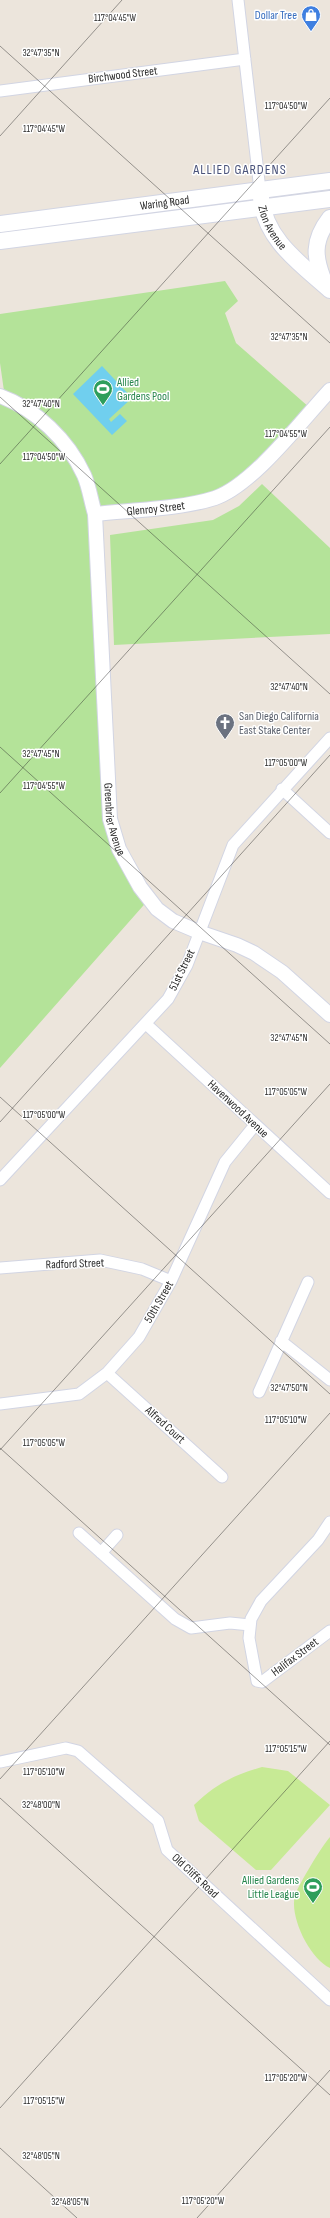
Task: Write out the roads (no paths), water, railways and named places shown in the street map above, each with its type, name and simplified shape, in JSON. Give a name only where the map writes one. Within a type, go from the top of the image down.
[{"type":"main road","name":"Waring Road","points":[[0,224],[330,181]]},
{"type":"main road","name":"Zion Avenue","points":[[260,190],[262,207],[272,234],[284,248],[328,289]]},
{"type":"main road","name":"Waring Road","points":[[0,241],[330,199]]},
{"type":"main road","points":[[328,289],[320,271],[316,251],[322,229],[330,218]]},
{"type":"street","name":"Zion Avenue","points":[[238,0],[260,190]]},
{"type":"street","name":"Birchwood Street","points":[[0,91],[245,59]]},
{"type":"street","name":"Glenroy Street","points":[[94,514],[197,503],[217,497],[235,488],[282,443],[330,390]]},
{"type":"street","points":[[0,396],[30,410],[60,437],[84,475],[94,514]]},
{"type":"street","name":"Greenbrier Avenue","points":[[94,514],[110,819],[119,849],[140,887],[157,909],[173,920],[199,932],[238,945],[254,953],[282,972],[330,1015]]},
{"type":"street","name":"51st Street","points":[[0,1180],[168,999],[187,965],[233,845],[282,789],[330,738]]},
{"type":"street","points":[[282,789],[330,834]]},
{"type":"street","name":"Havenwood Avenue","points":[[146,1024],[330,1193]]},
{"type":"street","name":"50th Street","points":[[0,1404],[79,1394],[107,1373],[139,1337],[172,1281],[224,1162],[255,1125]]},
{"type":"street","name":"Radford Street","points":[[0,1268],[100,1260],[142,1269],[172,1281]]},
{"type":"street","points":[[259,1392],[308,1282]]},
{"type":"street","points":[[281,1341],[330,1380]]},
{"type":"street","name":"Alfred Court","points":[[107,1373],[222,1477]]},
{"type":"street","points":[[79,1533],[175,1619],[191,1628],[230,1623],[250,1625],[251,1618],[261,1601],[318,1540],[330,1522]]},
{"type":"street","points":[[101,1552],[117,1535]]},
{"type":"street","name":"Halifax Street","points":[[250,1625],[249,1638],[258,1683],[330,1631]]},
{"type":"street","name":"Old Cliffs Road","points":[[0,1762],[66,1748],[78,1751],[158,1821],[167,1850],[330,2000]]},
{"type":"water","name":"Allied Gardens Pool","points":[[102,366],[132,398],[109,419],[111,422],[120,414],[127,421],[112,435],[73,394]]},
{"type":"place","name":"Dollar Tree","points":[[311,32]]},
{"type":"place","name":"Allied Gardens Pool","points":[[103,406]]},
{"type":"place","name":"San Diego California East Stake Center","points":[[225,740]]},
{"type":"place","name":"Allied Gardens Little League","points":[[313,1904]]},
{"type":"district","name":"ALLIED GARDENS","points":[[240,169]]}]
